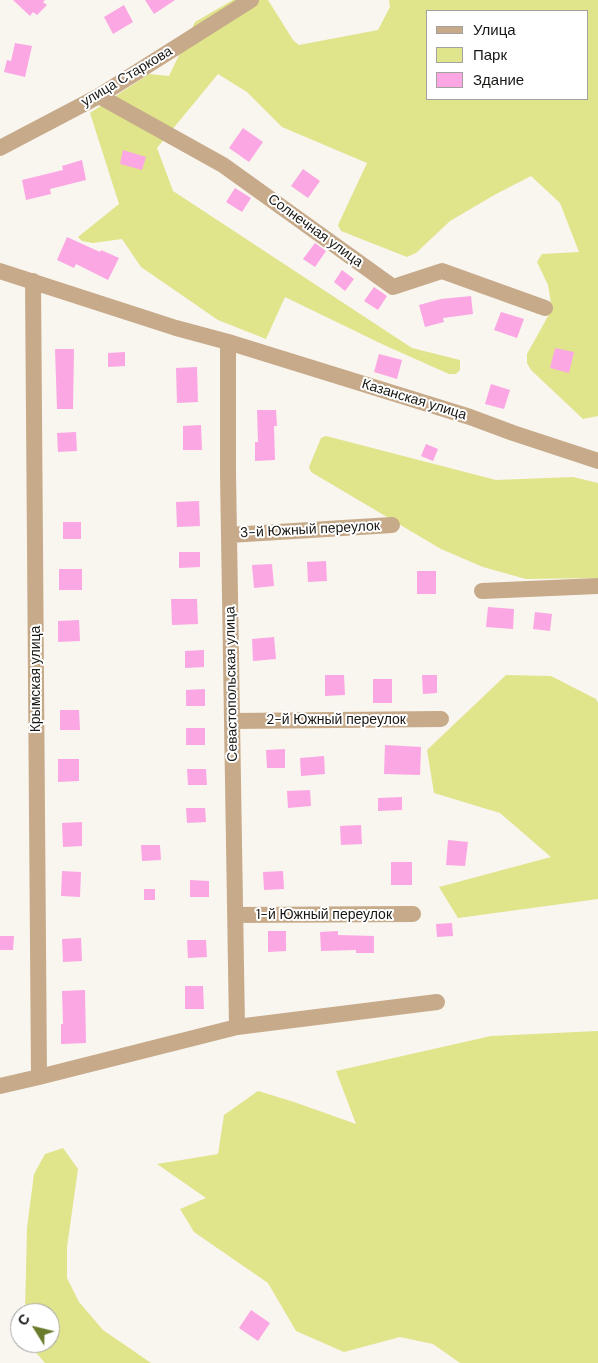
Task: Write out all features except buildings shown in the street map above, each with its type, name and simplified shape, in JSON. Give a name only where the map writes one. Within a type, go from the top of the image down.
[{"type":"street","name":"улица Старкова","points":[[0,148],[98,96],[251,0]]},
{"type":"street","name":"Солнечная улица","points":[[98,96],[223,165],[393,287],[442,271],[545,308]]},
{"type":"street","name":"Казанская улица","points":[[0,271],[176,328],[228,342],[470,417],[598,461]]},
{"type":"street","name":"Крымская улица","points":[[33,281],[39,1078]]},
{"type":"street","name":"Севастопольская улица","points":[[228,342],[229,535],[237,1027]]},
{"type":"street","name":"3-й Южный переулок","points":[[229,535],[392,525]]},
{"type":"street","points":[[482,591],[598,586]]},
{"type":"street","name":"2-й Южный переулок","points":[[232,721],[440,719]]},
{"type":"street","name":"1-й Южный переулок","points":[[236,915],[413,914]]},
{"type":"street","points":[[0,1086],[39,1078],[237,1027],[437,1002]]},
{"type":"green space","points":[[233,0],[268,0],[293,40],[299,45],[378,30],[390,7],[389,0],[598,0],[598,416],[583,419],[531,370],[527,363],[527,354],[552,309],[548,285],[537,262],[542,254],[579,252],[560,203],[531,176],[450,221],[416,253],[407,257],[341,231],[338,225],[367,163],[282,127],[247,92],[218,74],[157,148],[173,191],[412,348],[460,360],[460,370],[456,374],[449,374],[384,345],[285,297],[266,339],[218,320],[141,267],[122,239],[93,243],[82,241],[78,237],[119,204],[90,113],[149,74],[169,76],[195,22]]},
{"type":"green space","points":[[326,436],[496,480],[573,477],[598,483],[598,578],[526,579],[483,567],[441,549],[311,472],[309,467],[321,438]]},
{"type":"green space","points":[[506,675],[551,676],[596,699],[598,703],[598,899],[458,918],[439,887],[551,857],[500,813],[434,793],[427,750]]},
{"type":"green space","points":[[598,1031],[598,1363],[460,1363],[433,1344],[400,1337],[344,1352],[296,1331],[268,1283],[194,1232],[180,1209],[206,1198],[157,1164],[218,1154],[224,1115],[258,1091],[356,1124],[336,1071],[491,1036]]},
{"type":"green space","points":[[63,1148],[78,1169],[67,1247],[67,1278],[79,1302],[103,1330],[151,1363],[45,1363],[36,1353],[60,1353],[60,1303],[25,1303],[27,1228],[34,1174],[45,1154]]}]
